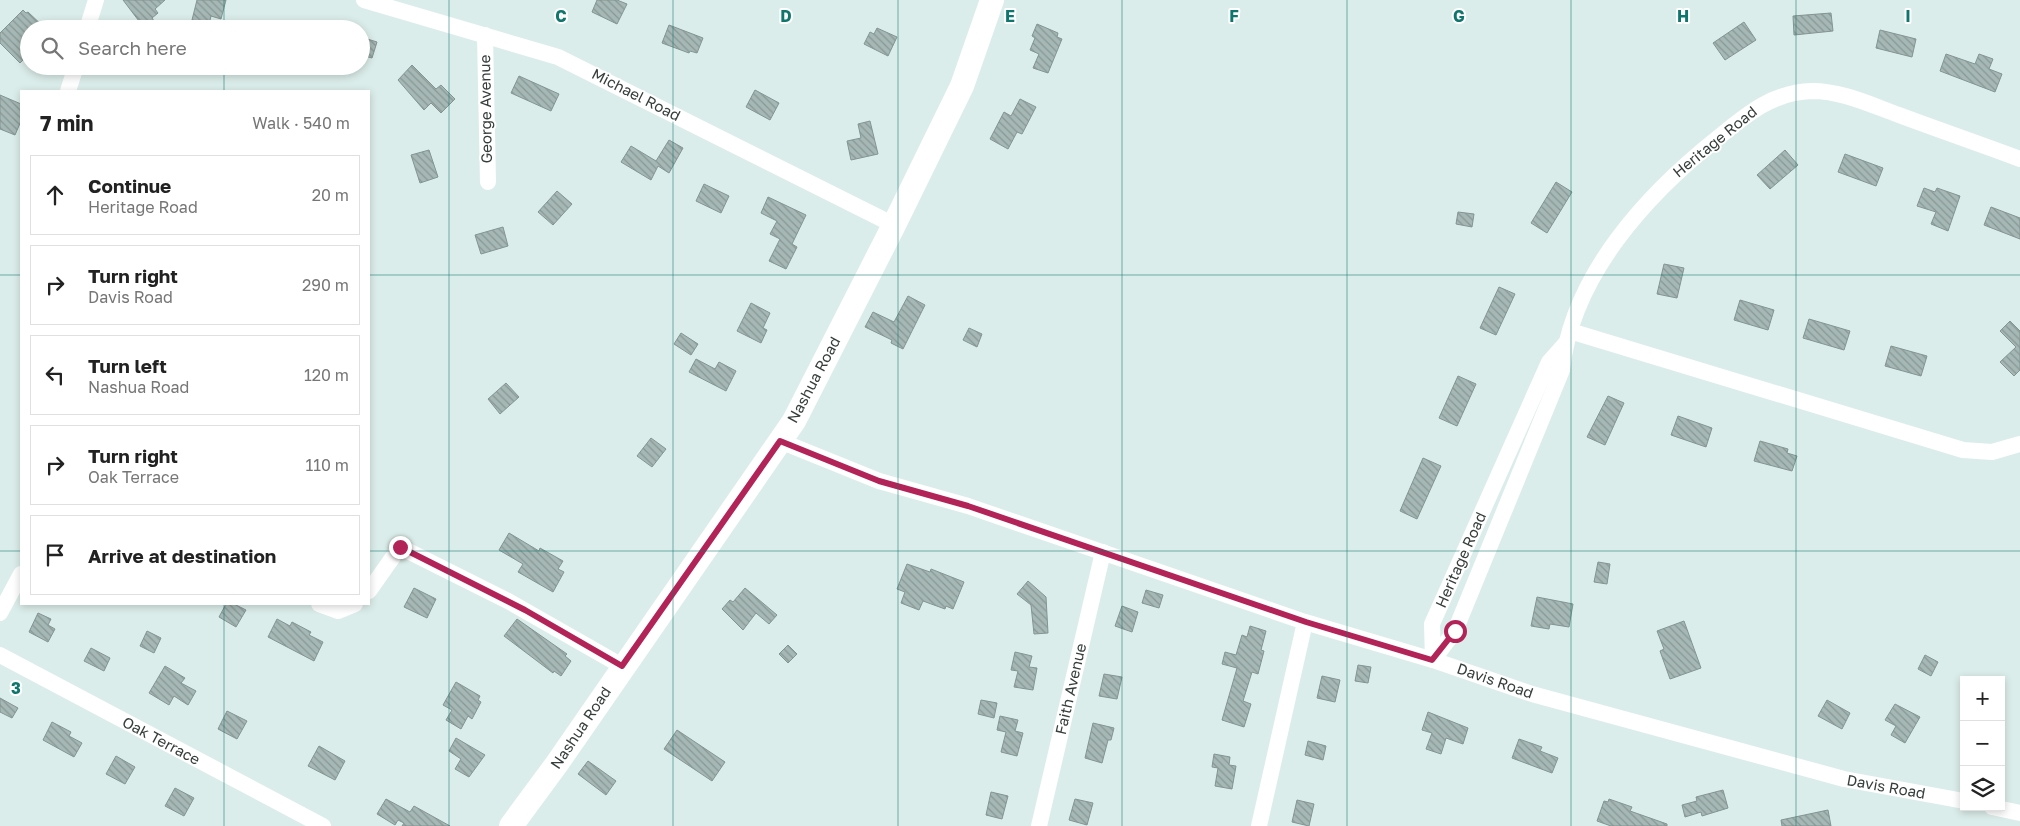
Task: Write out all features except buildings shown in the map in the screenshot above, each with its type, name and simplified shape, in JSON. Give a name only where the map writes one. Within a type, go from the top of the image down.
[{"type":"main road","name":"Nashua Road","points":[[511,826],[556,765],[622,666],[794,420],[894,225],[962,86],[992,0]]},
{"type":"street","points":[[90,20],[96,0]]},
{"type":"street","name":"Michael Road","points":[[364,0],[542,51],[574,64],[894,225]]},
{"type":"street","name":"George Avenue","points":[[485,35],[488,182]]},
{"type":"street","points":[[68,90],[73,75]]},
{"type":"street","name":"Heritage Road","points":[[1432,660],[1455,631],[1459,622],[1562,370],[1568,338],[1600,268],[1642,207],[1679,170],[1749,113],[1771,100],[1803,92],[1837,94],[2020,159]]},
{"type":"street","points":[[1568,338],[1962,450],[1992,452],[2020,444]]},
{"type":"street","name":"Heritage Road","points":[[1432,660],[1432,624],[1548,362],[1568,338]]},
{"type":"street","name":"Davis Road","points":[[780,441],[879,481],[968,506],[1306,622],[1432,660],[1532,694],[1746,754],[1844,779],[1960,800]]},
{"type":"street","points":[[370,590],[400,547],[525,610],[622,666]]},
{"type":"street","name":"Faith Avenue","points":[[1039,826],[1103,552]]},
{"type":"street","points":[[0,613],[20,576]]},
{"type":"street","points":[[321,605],[338,611],[353,605]]},
{"type":"street","points":[[1260,826],[1306,622]]},
{"type":"street","name":"Oak Terrace","points":[[0,656],[323,826]]},
{"type":"street","points":[[2005,810],[2020,813]]},
{"type":"route","points":[[400,547],[525,610],[622,666],[747,491],[780,441],[879,481],[968,506],[1306,622],[1432,660],[1455,631]]}]
